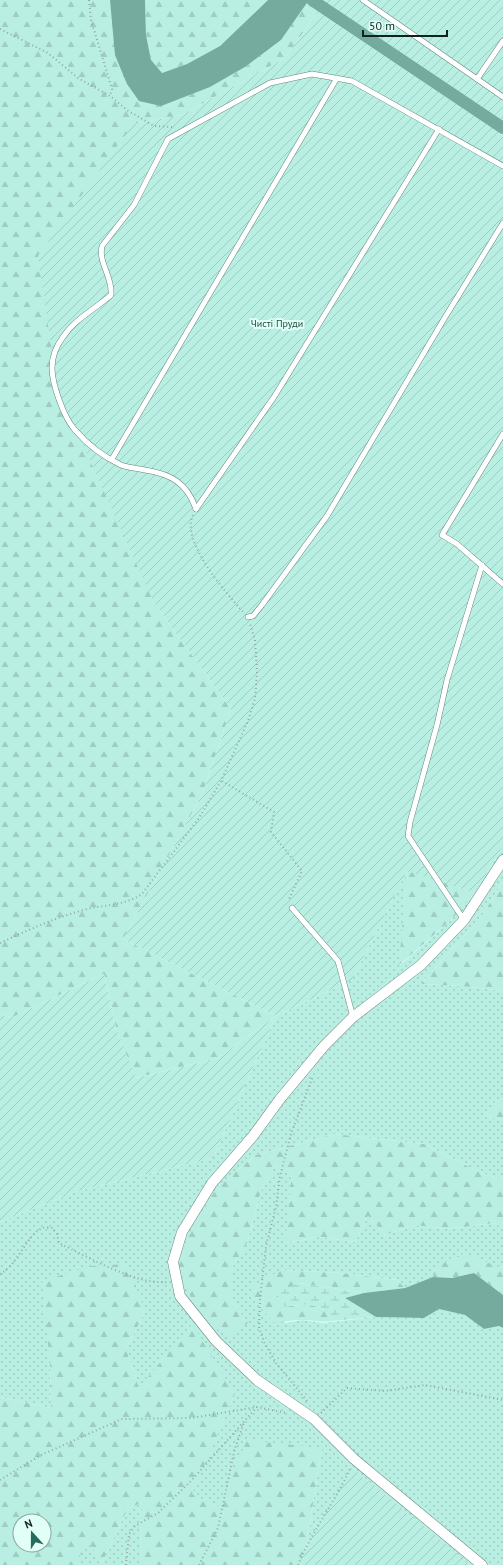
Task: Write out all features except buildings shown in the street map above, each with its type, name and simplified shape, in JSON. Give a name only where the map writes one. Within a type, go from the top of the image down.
[{"type":"street","points":[[482,1565],[354,1459],[314,1419],[257,1380],[216,1341],[180,1296],[173,1262],[182,1232],[212,1183],[253,1136],[280,1099],[324,1046],[353,1017],[421,965],[464,920],[503,860]]},
{"type":"lane","points":[[363,0],[503,97]]},
{"type":"lane","points":[[477,79],[503,41]]},
{"type":"lane","points":[[196,510],[192,498],[181,484],[169,475],[122,465],[89,443],[71,425],[60,402],[52,368],[54,354],[67,332],[79,319],[111,295],[112,287],[100,254],[102,246],[134,205],[168,139],[270,82],[312,74],[352,81],[503,166]]},
{"type":"lane","points":[[112,459],[338,78]]},
{"type":"lane","points":[[196,510],[274,397],[439,129]]},
{"type":"lane","points":[[248,618],[253,616],[262,605],[327,516],[503,223]]},
{"type":"lane","points":[[503,434],[442,535],[457,544],[503,584]]},
{"type":"lane","points":[[464,920],[408,836],[410,822],[437,725],[446,680],[482,565]]},
{"type":"lane","points":[[292,908],[338,960],[353,1017]]},
{"type":"path","points":[[89,0],[90,20],[112,89],[110,96]]},
{"type":"path","points":[[0,29],[48,53],[78,78],[110,96],[127,110],[154,126],[184,130]]},
{"type":"path","points":[[0,943],[49,921],[82,910],[131,902],[142,894],[199,818],[221,781],[248,721],[255,699],[257,672],[255,640],[248,618],[211,575],[201,555],[194,536],[191,519],[196,510]]},
{"type":"path","points":[[221,781],[274,812],[271,832],[302,871],[289,899],[292,908]]},
{"type":"path","points":[[314,1074],[291,1134],[280,1176],[276,1207],[266,1246],[260,1300],[259,1327],[264,1342],[276,1363],[306,1399],[314,1419],[347,1388],[385,1391],[425,1386],[503,1400]]},
{"type":"path","points":[[0,1274],[7,1270],[18,1258],[32,1235],[43,1228],[52,1228],[57,1234],[59,1243],[95,1261],[141,1280],[155,1283],[177,1280]]},
{"type":"path","points":[[0,1480],[41,1455],[122,1419],[192,1418],[257,1407],[293,1414]]},
{"type":"path","points":[[126,1565],[129,1534],[135,1526],[158,1513],[191,1481],[257,1407]]},
{"type":"path","points":[[200,1565],[218,1528],[234,1452],[245,1420]]},
{"type":"path","points":[[298,1565],[306,1547],[341,1488],[351,1467]]},
{"type":"green space","points":[[0,0],[110,0],[113,24],[127,84],[210,87],[245,67],[281,40],[309,0],[326,0],[285,58],[182,115],[133,124],[154,603],[231,709],[203,793],[123,939],[276,1016],[218,1058],[135,1078],[116,1028],[104,974],[13,1017],[0,1015]]},
{"type":"green space","points":[[145,0],[268,0],[220,46],[187,64],[162,73],[151,61],[146,35]]},
{"type":"green space","name":"Чисті Пруди","points":[[326,0],[503,0],[503,846],[475,893],[407,871],[352,980],[276,1016],[123,939],[203,793],[231,709],[154,603],[57,387],[38,256],[133,124],[182,115],[285,58]]},
{"type":"green space","points":[[503,846],[503,882],[481,917],[421,984],[462,986],[503,991],[503,1098],[495,1102],[484,1116],[503,1120],[503,1179],[483,1174],[424,1144],[335,1134],[256,1155],[218,1186],[177,1261],[248,1323],[231,1300],[231,1270],[247,1243],[261,1191],[275,1166],[292,1173],[286,1243],[319,1237],[355,1242],[368,1216],[385,1235],[415,1225],[447,1229],[495,1223],[503,1229],[503,1269],[495,1266],[435,1267],[433,1277],[405,1288],[397,1280],[340,1273],[281,1270],[285,1323],[302,1320],[323,1323],[376,1317],[424,1318],[439,1309],[465,1315],[484,1329],[499,1326],[503,1328],[503,1565],[469,1565],[351,1467],[341,1488],[306,1547],[322,1448],[217,1507],[191,1494],[235,1394],[139,1388],[126,1349],[145,1312],[50,1365],[51,1408],[0,1397],[0,1222],[78,1191],[213,1158],[276,1016],[352,980],[407,870],[400,965],[451,920],[475,893]]},
{"type":"green space","points":[[407,870],[475,893],[451,920],[399,965]]},
{"type":"green space","points":[[503,882],[503,991],[462,986],[421,984],[481,917]]},
{"type":"green space","points":[[104,974],[116,1028],[136,1078],[218,1058],[276,1016],[213,1158],[78,1191],[0,1222],[0,1015],[13,1017]]},
{"type":"green space","points":[[503,1098],[503,1120],[484,1116],[495,1102]]},
{"type":"green space","points":[[335,1134],[424,1144],[483,1174],[503,1179],[503,1229],[495,1223],[447,1229],[415,1225],[385,1235],[368,1216],[355,1242],[319,1237],[285,1243],[292,1173],[275,1166],[261,1191],[247,1243],[231,1270],[231,1300],[248,1323],[230,1336],[209,1325],[187,1291],[177,1261],[194,1225],[218,1186],[256,1155]]},
{"type":"green space","points":[[465,1253],[503,1269],[503,1295],[474,1273],[452,1278],[433,1277],[435,1267]]},
{"type":"green space","points":[[128,1264],[145,1312],[126,1349],[139,1388],[192,1324],[235,1394],[192,1494],[217,1507],[247,1440],[322,1448],[306,1547],[298,1565],[141,1565],[142,1503],[128,1508],[102,1563],[88,1541],[75,1565],[0,1565],[0,1397],[51,1408],[50,1365],[42,1281],[91,1266]]},
{"type":"green space","points":[[281,1270],[340,1273],[397,1280],[405,1288],[364,1293],[299,1283],[285,1307],[312,1305],[323,1310],[333,1321],[324,1322],[301,1320],[273,1322],[254,1300],[253,1286]]},
{"type":"green space","points":[[299,1283],[364,1293],[345,1298],[376,1317],[333,1321],[323,1310],[312,1305],[285,1307],[276,1293]]},
{"type":"green space","points":[[351,1467],[453,1550],[469,1565],[298,1565],[310,1540]]},
{"type":"green space","points":[[142,1503],[141,1565],[75,1565],[88,1540],[102,1563],[128,1508]]},
{"type":"shaded area","points":[[110,0],[145,0],[146,35],[151,60],[162,73],[187,64],[220,46],[268,0],[309,0],[281,40],[245,67],[210,87],[161,106],[139,101],[127,84],[115,55]]},
{"type":"shaded area","points":[[474,1273],[503,1295],[503,1328],[499,1326],[484,1329],[465,1315],[439,1309],[424,1318],[376,1317],[345,1298],[364,1293],[405,1288],[433,1277],[452,1278]]},
{"type":"waterway","points":[[312,0],[503,128]]}]
